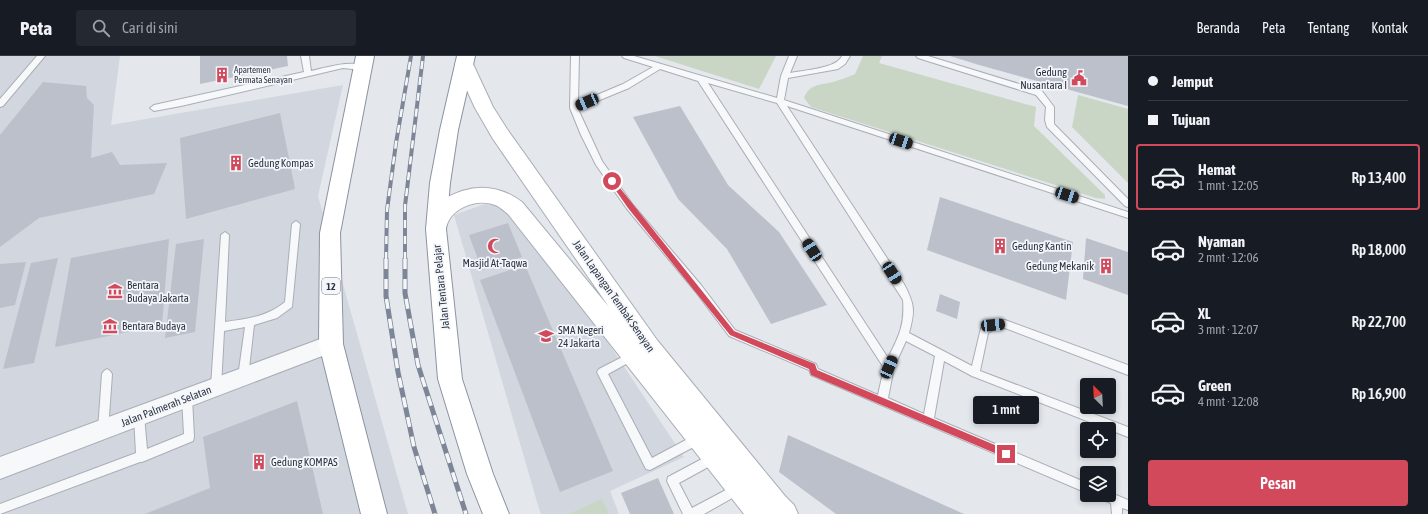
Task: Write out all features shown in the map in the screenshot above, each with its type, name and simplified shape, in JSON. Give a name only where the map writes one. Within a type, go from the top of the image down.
[{"type":"main road","name":"Jalan Tentara Pelajar","points":[[465,60],[449,130],[440,182],[436,228],[450,379],[480,474],[496,514]]},
{"type":"main road","name":"Jalan Lapangan Tembak Senayan","points":[[465,60],[484,108],[641,351]]},
{"type":"main road","name":"12","points":[[363,62],[330,233],[331,344],[374,514]]},
{"type":"main road","name":"Jalan Lapangan Tembak Senayan","points":[[436,228],[442,213],[454,203],[469,197],[485,195],[501,198],[515,208],[641,351],[747,483],[786,514]]},
{"type":"main road","name":"Jalan Lapangan Tembak Senayan","points":[[747,483],[760,514]]},
{"type":"street","name":"Jalan Palmerah Selatan","points":[[0,468],[331,344]]},
{"type":"lane","points":[[0,104],[41,56]]},
{"type":"lane","points":[[304,56],[308,73]]},
{"type":"lane","points":[[575,56],[574,108],[584,135],[603,169],[630,207],[732,333],[812,366],[814,372],[1080,485]]},
{"type":"lane","points":[[626,56],[780,101],[1128,215]]},
{"type":"lane","points":[[793,56],[785,76],[780,101],[901,287],[910,307],[904,335],[889,367],[882,401]]},
{"type":"lane","points":[[785,76],[835,67],[843,62],[846,56]]},
{"type":"lane","points":[[920,56],[1039,94],[1050,107],[1050,125],[1128,204]]},
{"type":"lane","points":[[154,108],[363,62]]},
{"type":"lane","points":[[574,108],[626,86],[660,66]]},
{"type":"lane","points":[[701,79],[889,367]]},
{"type":"lane","points":[[220,328],[275,315],[281,312],[289,304],[296,224]]},
{"type":"lane","points":[[216,387],[224,235]]},
{"type":"lane","points":[[243,377],[250,322]]},
{"type":"lane","points":[[975,373],[984,331],[993,325],[1005,324],[1128,370]]},
{"type":"lane","points":[[904,335],[975,373],[1128,432]]},
{"type":"lane","points":[[641,351],[602,372],[650,465],[708,434]]},
{"type":"lane","points":[[928,421],[940,355]]},
{"type":"lane","points":[[102,430],[107,374]]},
{"type":"lane","points":[[0,509],[184,440],[189,437],[187,398]]},
{"type":"lane","points":[[139,416],[142,457]]},
{"type":"lane","points":[[689,514],[672,481],[722,453]]},
{"type":"lane","points":[[693,514],[747,483]]},
{"type":"lane","points":[[1117,514],[1116,500],[1128,505]]},
{"type":"shaded area","points":[[0,56],[120,56],[111,125],[343,85],[318,196],[408,514],[0,514]]},
{"type":"shaded area","name":"SMA Negeri 24 Jakarta","points":[[510,195],[684,457],[610,491],[619,514],[541,514],[454,215]]},
{"type":"green space","points":[[655,56],[776,56],[759,89]]},
{"type":"green space","points":[[863,56],[882,56],[879,63],[1036,107],[1034,126],[1105,195],[1105,199],[1096,198],[811,107],[804,98],[809,90],[816,86],[855,74]]},
{"type":"green space","points":[[1078,95],[1128,109],[1128,183],[1072,127]]},
{"type":"green space","points":[[602,499],[609,514],[569,514]]},
{"type":"building","name":"Apartemen Permata Senayan","points":[[200,56],[287,56],[288,66],[200,84]]},
{"type":"building","name":"Gedung Nusantara I","points":[[950,56],[1128,56],[1128,106],[979,65]]},
{"type":"building","points":[[43,82],[86,86],[87,98],[94,105],[91,158],[112,152],[120,165],[167,163],[154,194],[39,218],[0,247],[0,135]]},
{"type":"building","points":[[680,106],[728,185],[779,232],[827,305],[771,324],[727,249],[678,199],[633,117]]},
{"type":"building","name":"Gedung Kompas","points":[[280,113],[295,189],[186,219],[180,138]]},
{"type":"building","name":"Gedung Kantin","points":[[940,197],[1073,242],[1066,300],[927,250]]},
{"type":"building","name":"Masjid At-Taqwa","points":[[508,223],[522,257],[482,270],[469,235]]},
{"type":"building","name":"Gedung Mekanik","points":[[1086,238],[1128,252],[1128,295],[1083,279]]},
{"type":"building","name":"Bentara Budaya Jakarta","points":[[169,239],[162,325],[55,347],[71,258]]},
{"type":"building","points":[[204,239],[195,332],[165,338],[176,244]]},
{"type":"building","points":[[58,258],[34,363],[3,369],[31,263]]},
{"type":"building","points":[[26,262],[15,305],[0,308],[0,264]]},
{"type":"building","points":[[525,265],[613,471],[560,492],[480,280]]},
{"type":"building","points":[[940,294],[960,302],[957,319],[936,311]]},
{"type":"building","name":"Gedung KOMPAS","points":[[297,401],[323,514],[145,514],[210,488],[203,437]]},
{"type":"building","points":[[788,435],[964,514],[836,514],[779,472]]},
{"type":"building","points":[[658,478],[674,514],[630,514],[621,493]]},
{"type":"railway","points":[[386,260],[387,210],[396,143],[411,56]]},
{"type":"railway","points":[[423,56],[405,206],[405,293],[418,365],[466,514]]},
{"type":"railway","points":[[386,260],[386,296],[398,372],[414,447],[435,514]]},
{"type":"place","name":"Apartemen Permata Senayan","points":[[222,75]]},
{"type":"place","name":"Gedung Nusantara I","points":[[1079,78]]},
{"type":"place","name":"Gedung Kompas","points":[[236,163]]},
{"type":"place","name":"Masjid At-Taqwa","points":[[495,246]]},
{"type":"place","name":"Gedung Kantin","points":[[1000,246]]},
{"type":"place","name":"Gedung Mekanik","points":[[1106,266]]},
{"type":"place","name":"Bentara Budaya Jakarta","points":[[115,291]]},
{"type":"place","name":"Bentara Budaya","points":[[110,326]]},
{"type":"place","name":"SMA Negeri 24 Jakarta","points":[[546,336]]},
{"type":"place","name":"Gedung KOMPAS","points":[[259,462]]},
{"type":"route","points":[[612,181],[630,207],[698,288],[732,333],[812,366],[814,372],[1006,454]]}]
